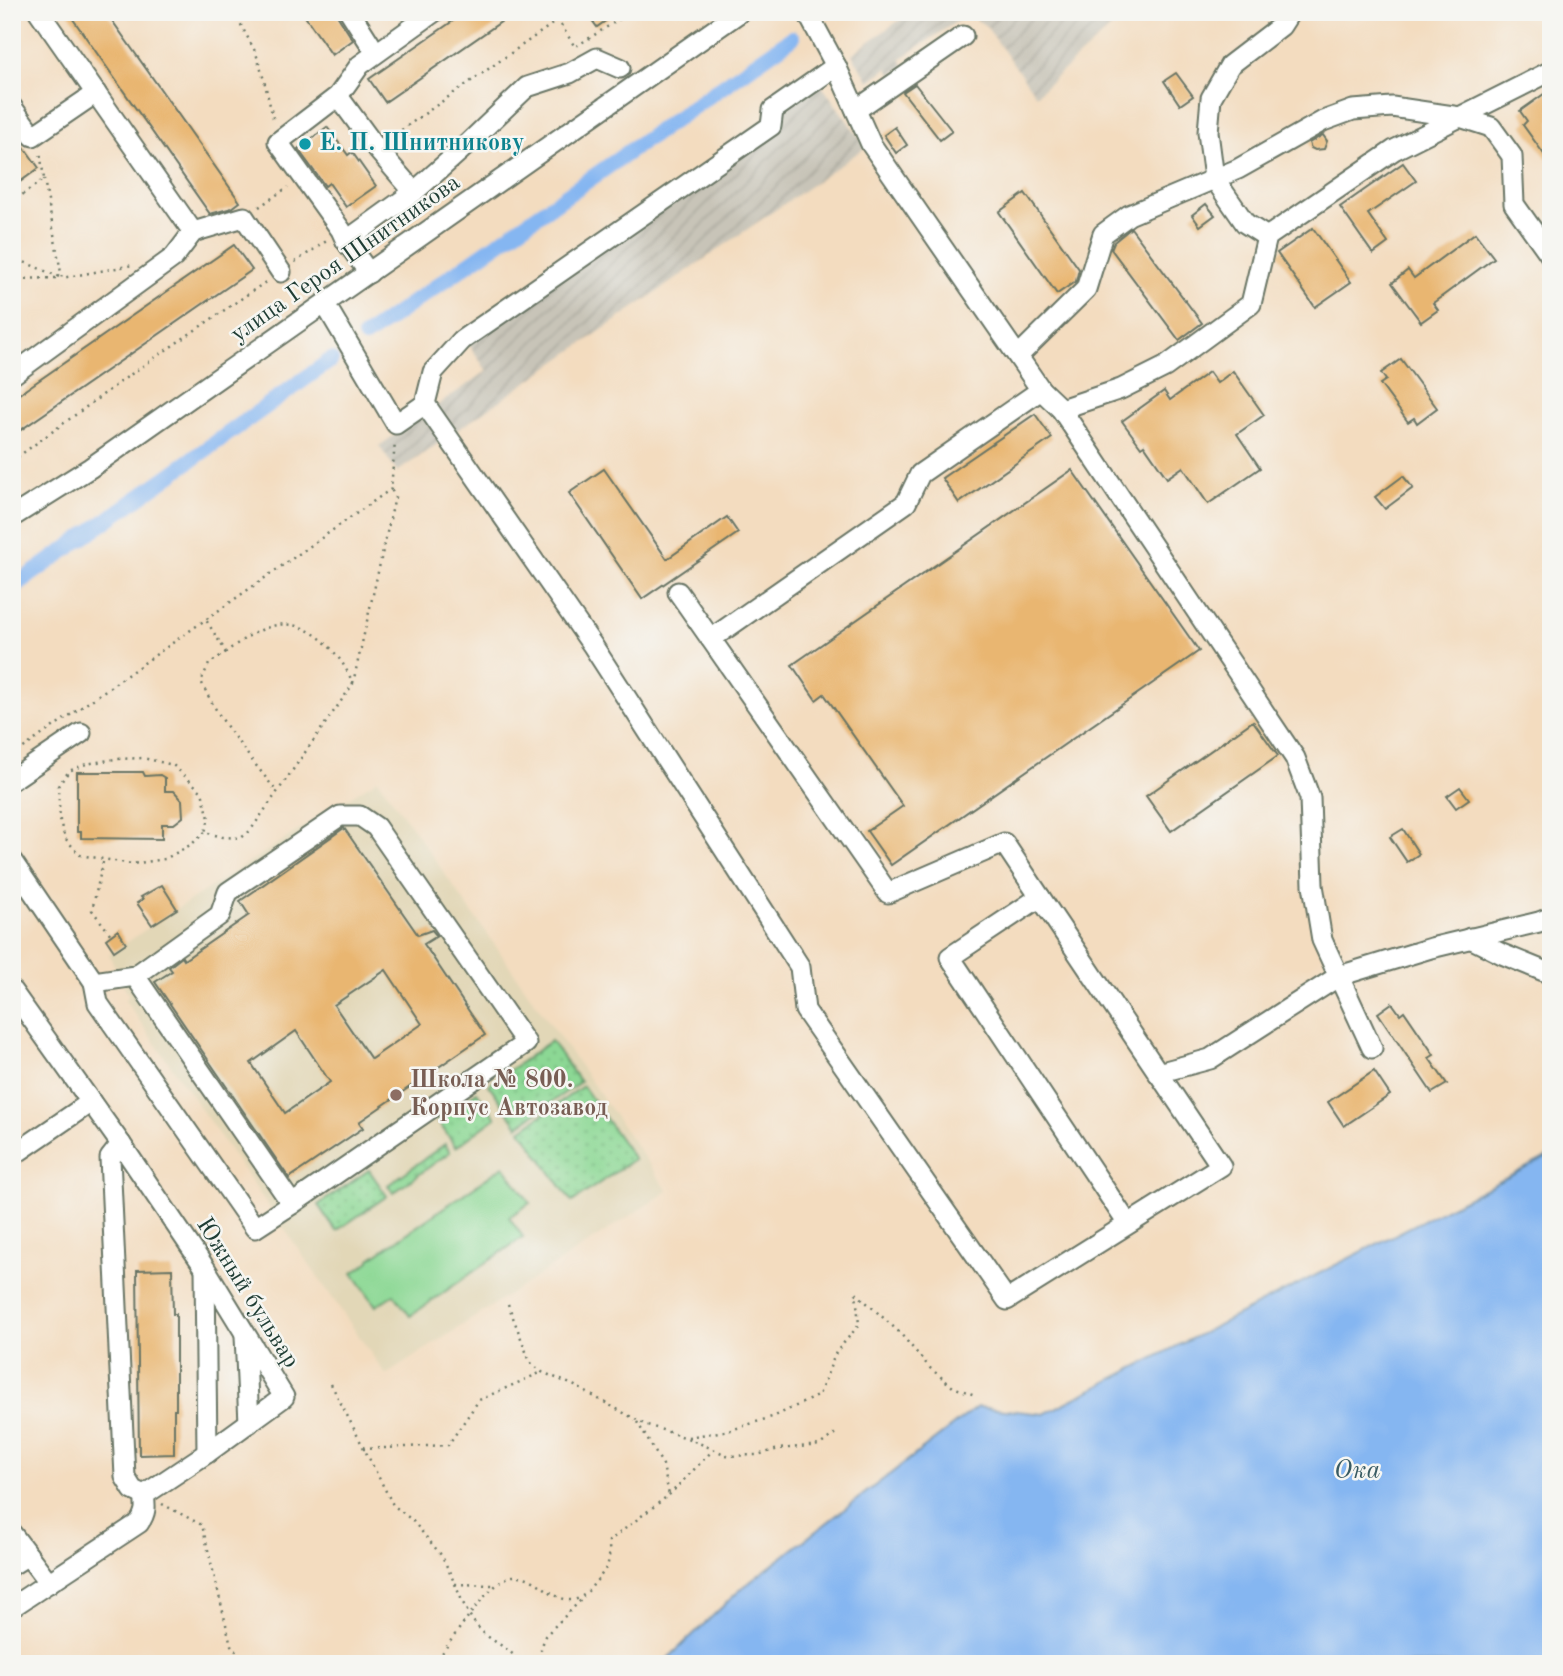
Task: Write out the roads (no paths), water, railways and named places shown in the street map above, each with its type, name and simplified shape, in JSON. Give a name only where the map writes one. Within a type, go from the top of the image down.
[{"type":"street","points":[[39,12],[193,232]]},
{"type":"street","points":[[350,12],[376,53]]},
{"type":"street","points":[[369,273],[278,142],[338,96],[360,65],[434,12]]},
{"type":"street","name":"улица Героя Шнитникова","points":[[12,517],[90,468],[740,12]]},
{"type":"street","points":[[807,12],[836,66],[871,144],[1041,390],[1060,409],[1295,758],[1310,798],[1313,885],[1322,940],[1372,1048]]},
{"type":"street","points":[[1267,237],[1245,223],[1214,178],[1208,132],[1211,98],[1230,65],[1281,26],[1290,12]]},
{"type":"street","points":[[856,110],[963,36]]},
{"type":"street","points":[[346,241],[414,192],[527,87],[570,73],[597,58],[620,68]]},
{"type":"street","points":[[325,304],[396,425],[425,404],[433,372],[462,340],[771,126],[773,110],[836,66]]},
{"type":"street","points":[[1060,409],[1121,388],[1165,367],[1251,304],[1267,237],[1394,150],[1551,71]]},
{"type":"street","points":[[12,107],[33,136],[96,93]]},
{"type":"street","points":[[338,96],[376,148],[414,192]]},
{"type":"street","points":[[1018,356],[1086,289],[1103,234],[1129,215],[1238,169],[1322,121],[1353,110],[1392,107],[1460,117],[1491,127],[1511,156],[1514,204],[1551,256]]},
{"type":"street","points":[[12,374],[174,257],[193,232],[244,217],[281,272]]},
{"type":"street","points":[[711,639],[906,503],[920,474],[1041,390]]},
{"type":"street","points":[[425,404],[593,646],[800,967],[806,1010],[1007,1300],[1220,1166],[1004,844],[888,893],[678,592]]},
{"type":"street","points":[[12,780],[80,733]]},
{"type":"street","points":[[12,860],[94,982],[98,1003],[255,1228],[527,1043],[376,827],[360,816],[340,816],[228,892],[220,915],[135,976],[94,982]]},
{"type":"street","points":[[1040,897],[950,957],[1128,1224]]},
{"type":"street","points":[[1158,1073],[1210,1059],[1339,976],[1431,948],[1551,917]]},
{"type":"street","points":[[1470,938],[1551,974]]},
{"type":"street","points":[[135,976],[292,1203]]},
{"type":"street","name":"Южный бульвар","points":[[12,991],[205,1268],[284,1397],[144,1495]]},
{"type":"street","points":[[12,1156],[91,1102]]},
{"type":"street","points":[[12,1607],[139,1523],[146,1514],[144,1495],[133,1490],[125,1477],[110,1158],[121,1144]]},
{"type":"street","points":[[205,1268],[207,1453]]},
{"type":"street","points":[[245,1335],[249,1423]]},
{"type":"street","points":[[12,1534],[20,1560],[49,1583]]},
{"type":"water","name":"Ока","points":[[1551,1155],[1551,1664],[662,1664],[741,1589],[977,1407],[1044,1414]]},
{"type":"waterway","points":[[365,336],[792,38]]},
{"type":"waterway","points":[[12,588],[331,360]]},
{"type":"place","name":"Е. П. Шнитникову","points":[[305,144]]},
{"type":"place","name":"Школа № 800. Корпус Автозавод","points":[[396,1095]]}]
